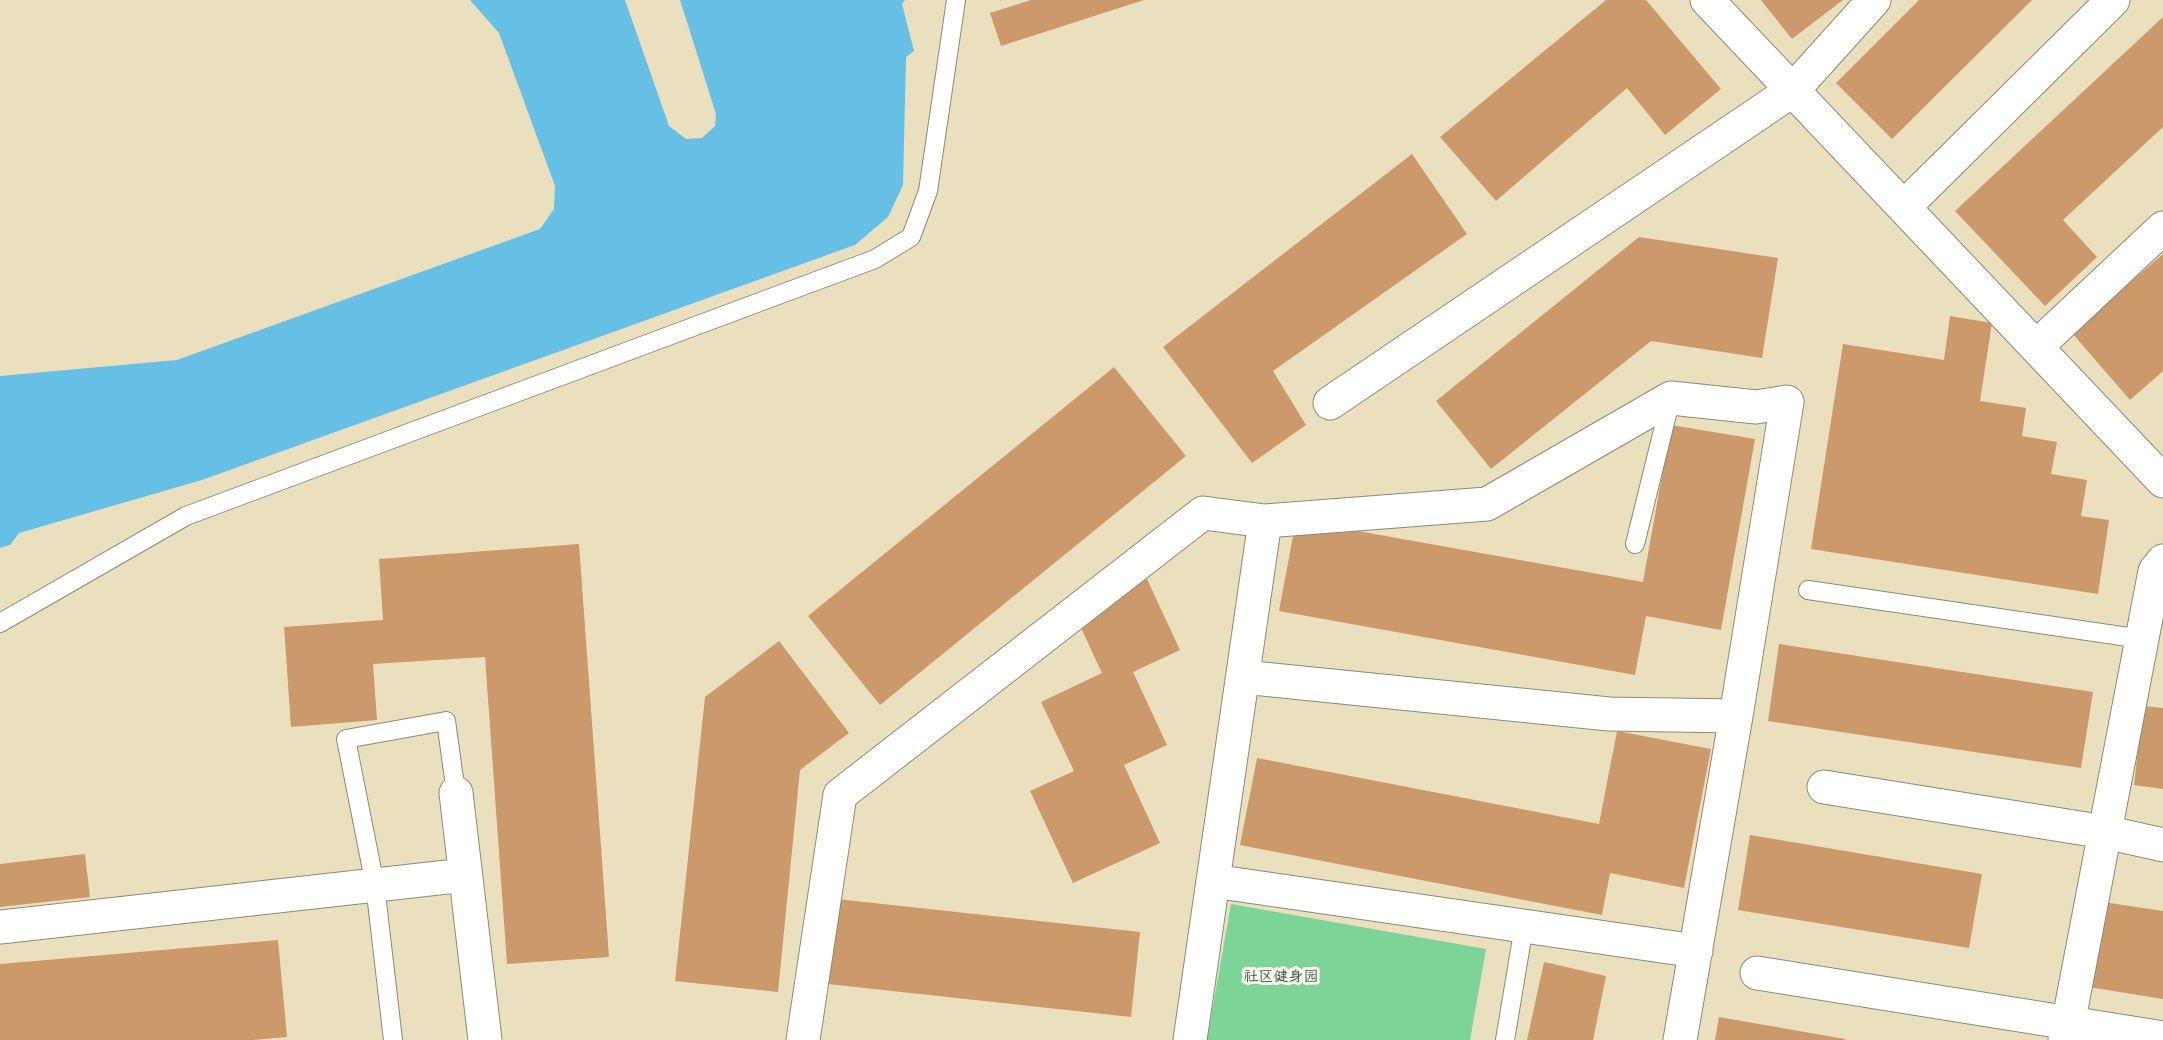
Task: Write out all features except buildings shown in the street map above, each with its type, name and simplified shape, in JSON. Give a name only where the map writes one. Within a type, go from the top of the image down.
[{"type":"street","points":[[1707,0],[2036,347],[2158,466]]},
{"type":"street","points":[[1330,403],[1793,90],[1874,0]]},
{"type":"street","points":[[1904,207],[2113,0]]},
{"type":"street","points":[[2036,347],[2163,228]]},
{"type":"street","points":[[804,1040],[840,795],[1203,513],[1265,521],[1487,504],[1671,398],[1756,407],[1787,402],[1680,1040]]},
{"type":"street","points":[[1190,1040],[1265,521]]},
{"type":"street","points":[[2067,1031],[2155,571],[2163,561]]},
{"type":"street","points":[[1243,677],[1609,714],[1736,716]]},
{"type":"street","points":[[1824,787],[2105,832],[2163,845]]},
{"type":"street","points":[[456,793],[485,1040]]},
{"type":"street","points":[[0,927],[465,875]]},
{"type":"street","points":[[1214,881],[1696,951]]},
{"type":"street","points":[[1757,972],[2067,1031],[2163,1038]]},
{"type":"lane","points":[[0,623],[186,516],[875,259],[911,237],[928,191],[956,0]]},
{"type":"lane","points":[[1635,544],[1671,398]]},
{"type":"lane","points":[[1808,590],[2142,639]]},
{"type":"lane","points":[[393,1040],[375,885],[346,739],[446,722],[456,793]]},
{"type":"lane","points":[[1505,1040],[1524,926]]},
{"type":"green space","name":"社区健身园","points":[[1231,904],[1486,949],[1470,1040],[1207,1040]]},
{"type":"water","points":[[470,0],[625,0],[669,126],[686,139],[702,138],[715,126],[716,114],[680,0],[905,0],[902,4],[914,51],[906,57],[903,185],[888,217],[855,245],[202,480],[19,533],[10,545],[0,548],[0,376],[177,360],[540,229],[554,209],[555,186],[499,33]]}]
